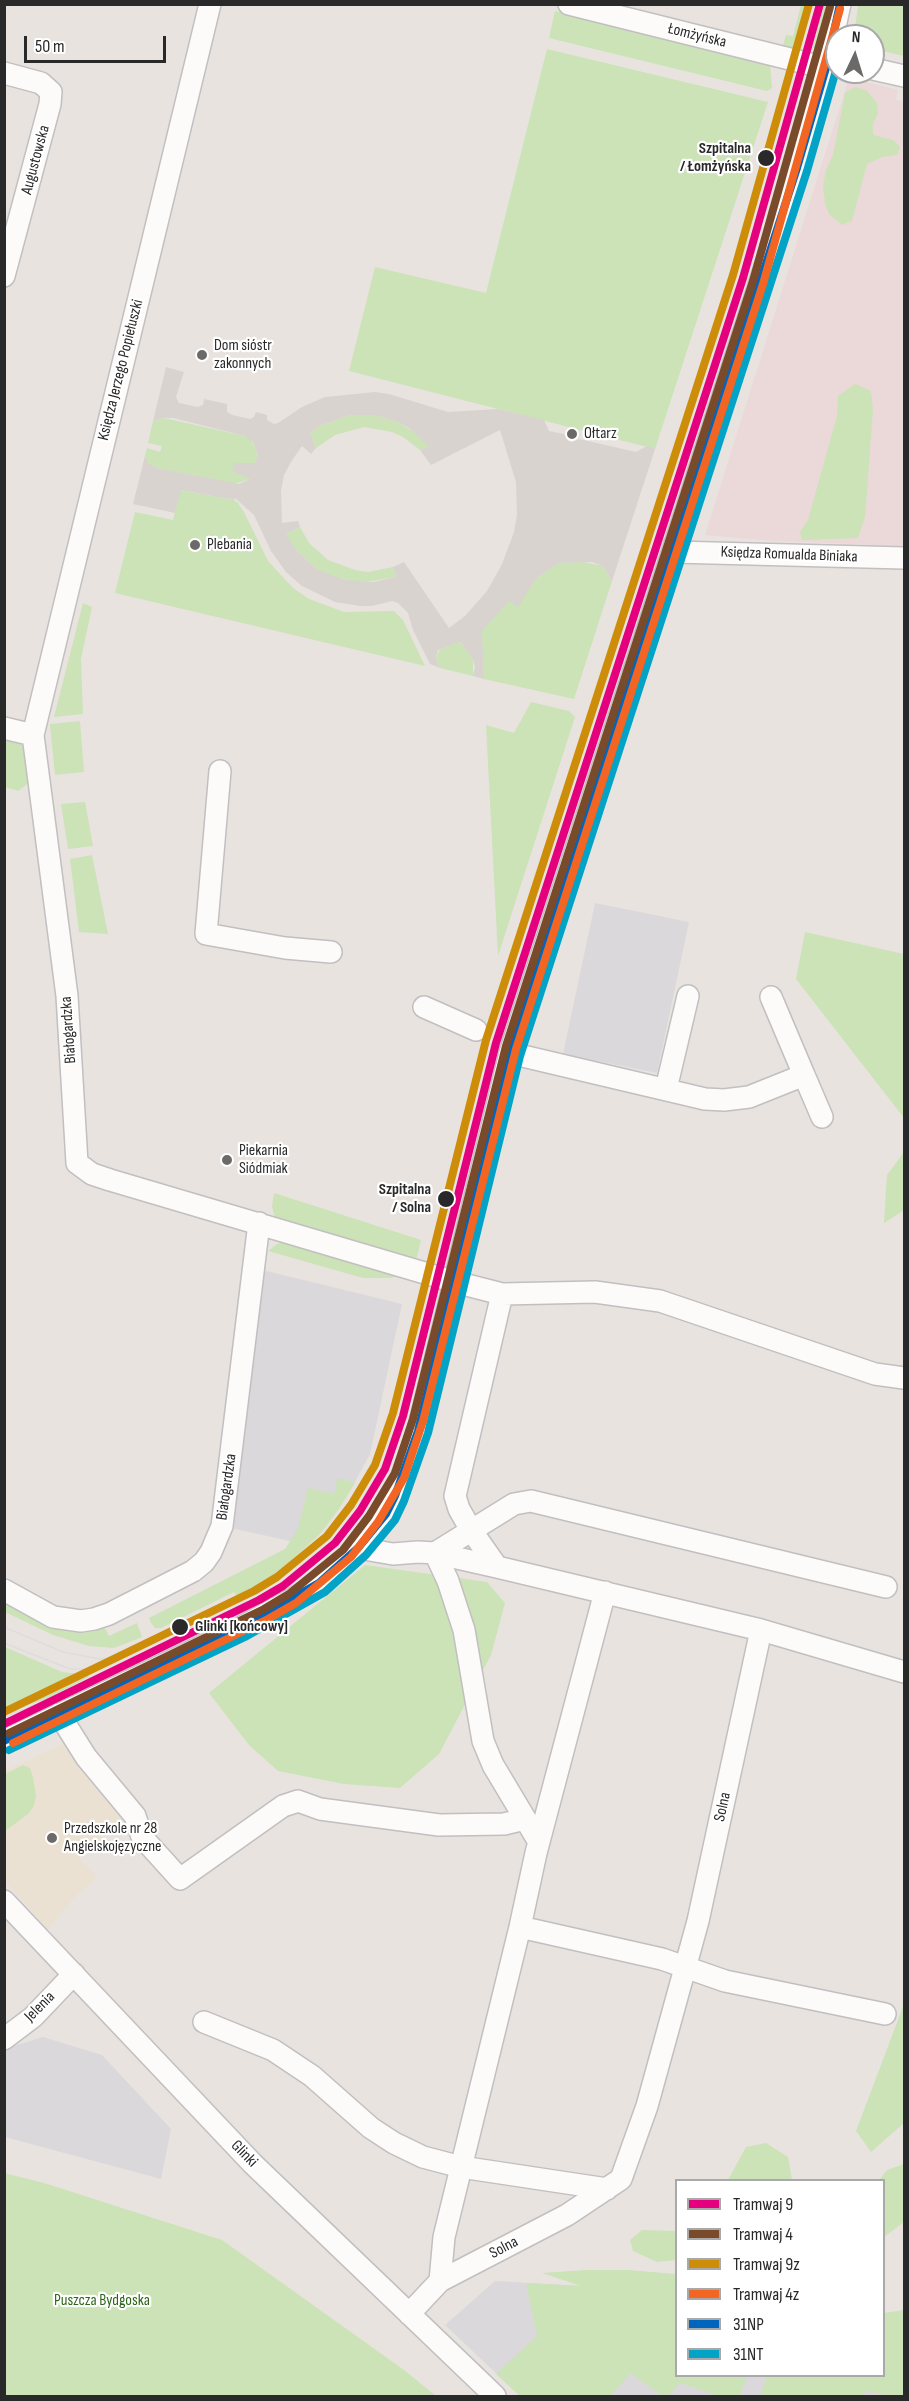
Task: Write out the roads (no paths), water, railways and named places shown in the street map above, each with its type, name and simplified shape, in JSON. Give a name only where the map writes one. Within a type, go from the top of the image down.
[{"type":"street","name":"Księdza Jerzego Popiełuszki","points":[[33,735],[210,4]]},
{"type":"street","name":"Łomżyńska","points":[[569,4],[617,10],[825,61]]},
{"type":"street","points":[[837,24],[840,4]]},
{"type":"street","points":[[885,72],[904,76]]},
{"type":"street","name":"Augustowska","points":[[4,73],[41,83],[51,92],[48,115],[4,276]]},
{"type":"street","points":[[4,1741],[279,1608],[319,1583],[358,1548],[386,1514],[405,1470],[418,1431],[510,1053],[674,552],[825,78]]},
{"type":"street","name":"Księdza Romualda Biniaka","points":[[674,552],[904,558]]},
{"type":"street","points":[[4,728],[33,735]]},
{"type":"street","name":"Białogardzka","points":[[33,735],[68,996],[77,1163],[92,1174],[110,1180],[455,1282],[502,1294],[595,1292],[660,1301],[875,1374],[904,1378]]},
{"type":"street","points":[[220,771],[206,934],[285,948],[331,952]]},
{"type":"street","points":[[666,1089],[688,996]]},
{"type":"street","points":[[771,997],[822,1117]]},
{"type":"street","points":[[424,1007],[476,1030]]},
{"type":"street","points":[[510,1053],[705,1099],[724,1100],[749,1097],[804,1075]]},
{"type":"street","name":"Białogardzka","points":[[4,1590],[53,1617],[81,1621],[94,1619],[109,1614],[193,1571],[211,1552],[222,1526],[259,1223]]},
{"type":"street","points":[[497,1567],[471,1530],[459,1509],[456,1496],[502,1294]]},
{"type":"street","points":[[435,1553],[514,1504],[531,1501],[886,1587]]},
{"type":"street","points":[[358,1548],[393,1554],[435,1553],[497,1567],[761,1630],[904,1672]]},
{"type":"street","points":[[435,1553],[448,1581],[464,1630],[483,1741],[493,1765],[539,1842]]},
{"type":"street","points":[[440,2282],[444,2236],[539,1842],[605,1592]]},
{"type":"street","name":"Solna","points":[[409,2314],[440,2282],[567,2215],[621,2179],[647,2106],[698,1921],[761,1630]]},
{"type":"street","points":[[59,1714],[86,1756],[135,1816],[142,1838],[180,1879],[283,1806],[298,1801],[320,1809],[439,1825],[504,1824],[525,1819]]},
{"type":"street","name":"Glinki","points":[[4,1901],[253,2163],[495,2397]]},
{"type":"street","points":[[520,1927],[662,1959],[724,1981],[885,2014]]},
{"type":"street","name":"Jelenia","points":[[4,2039],[33,2017],[74,1974]]},
{"type":"street","points":[[204,2022],[273,2050],[312,2076],[394,2144],[423,2157],[461,2167],[608,2189]]},
{"type":"tram line","name":"9z","points":[[4,1712],[254,1591],[277,1577],[327,1536],[351,1505],[375,1465],[393,1413],[486,1040],[733,275],[809,4]]},
{"type":"tram line","name":"9","points":[[4,1724],[259,1600],[283,1586],[335,1543],[360,1511],[385,1469],[403,1416],[496,1043],[743,278],[820,4]]},
{"type":"tram line","name":"4","points":[[9,1733],[264,1609],[289,1594],[343,1550],[369,1516],[395,1473],[413,1419],[506,1046],[753,281],[830,7]]},
{"type":"tram line","name":"4z","points":[[13,1743],[268,1619],[296,1603],[351,1557],[378,1522],[404,1478],[423,1421],[516,1049],[763,284],[840,9]]},
{"type":"tram line","points":[[4,1627],[63,1652],[100,1659],[126,1655],[181,1629]]},
{"type":"tram line","points":[[4,1643],[70,1669],[93,1669],[112,1662]]},
{"type":"tram line","points":[[4,1716],[50,1701]]},
{"type":"place","name":"Szpitalna / Łomżyńska","points":[[766,158]]},
{"type":"place","name":"Dom sióstr zakonnych","points":[[202,355]]},
{"type":"place","name":"Ołtarz","points":[[572,434]]},
{"type":"place","name":"Plebania","points":[[195,545]]},
{"type":"place","name":"Piekarnia Siódmiak","points":[[227,1160]]},
{"type":"place","name":"Szpitalna / Solna","points":[[446,1199]]},
{"type":"place","name":"Glinki [końcowy]","points":[[180,1627]]},
{"type":"place","name":"Przedszkole nr 28 Angielskojęzyczne","points":[[52,1838]]},
{"type":"park label","name":"Puszcza Bydgoska","points":[[102,2301]]}]
